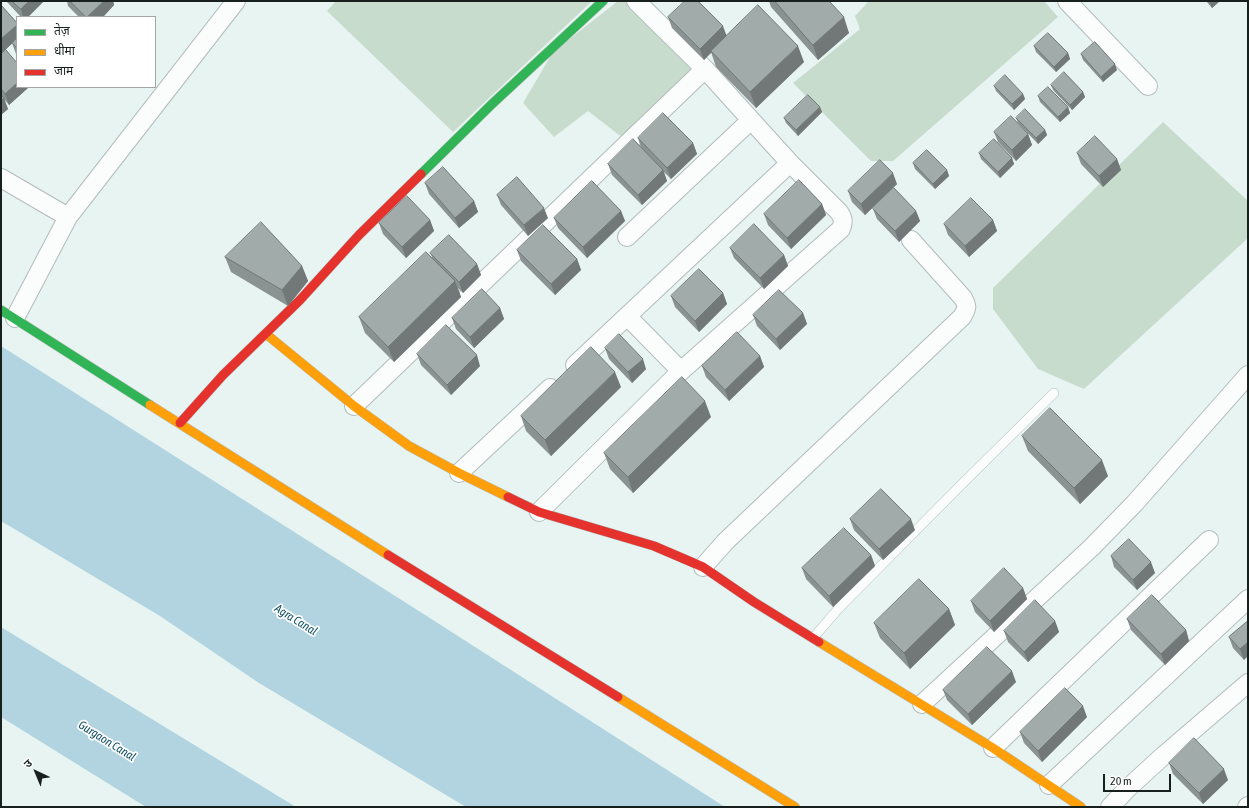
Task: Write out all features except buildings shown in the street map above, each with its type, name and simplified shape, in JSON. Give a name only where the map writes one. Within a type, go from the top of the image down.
[{"type":"street","points":[[236,1],[68,217],[8,314],[304,502],[795,807]]},
{"type":"street","points":[[180,423],[223,375],[300,300],[359,235],[486,109],[603,1]]},
{"type":"street","points":[[539,512],[681,371],[841,228],[843,222],[839,212],[790,163],[705,70],[636,1]]},
{"type":"street","points":[[1067,1],[1148,86]]},
{"type":"street","points":[[354,406],[705,70]]},
{"type":"street","points":[[627,237],[751,120]]},
{"type":"street","points":[[459,473],[790,163]]},
{"type":"street","points":[[1,178],[68,217]]},
{"type":"street","points":[[703,567],[725,542],[962,317],[966,311],[967,305],[963,298],[911,240]]},
{"type":"street","points":[[627,316],[681,371]]},
{"type":"street","points":[[266,334],[354,406],[409,446],[459,473],[539,512],[654,546],[703,567],[754,602],[922,704],[1081,807]]},
{"type":"street","points":[[922,704],[1091,548],[1134,504],[1158,475],[1248,375]]},
{"type":"street","points":[[992,748],[1210,540]]},
{"type":"street","points":[[1049,785],[1248,599]]},
{"type":"street","points":[[1110,807],[1162,756],[1248,683]]},
{"type":"lane","points":[[812,638],[844,603],[1054,393]]},
{"type":"green space","points":[[336,1],[592,1],[453,132],[327,11]]},
{"type":"green space","points":[[618,1],[631,1],[702,73],[623,138],[588,111],[554,137],[523,103],[553,52]]},
{"type":"green space","points":[[869,1],[1044,1],[1058,17],[893,161],[871,161],[793,83],[860,29],[855,16]]},
{"type":"green space","points":[[1163,122],[1248,201],[1248,238],[1084,389],[1038,369],[993,309],[993,288]]},
{"type":"water","name":"Agra Canal","points":[[1,346],[725,807],[466,807],[259,683],[160,616],[1,521]]},
{"type":"water","name":"Gurgaon Canal","points":[[1,627],[296,807],[146,807],[1,717]]},
{"type":"traffic: fast","points":[[421,174],[492,104],[603,1]]},
{"type":"traffic: fast","points":[[1,310],[150,405]]},
{"type":"traffic: slow","points":[[266,334],[354,406],[409,446],[508,497]]},
{"type":"traffic: slow","points":[[150,405],[388,555]]},
{"type":"traffic: slow","points":[[819,642],[993,748],[1081,807]]},
{"type":"traffic: slow","points":[[618,697],[795,807]]},
{"type":"traffic: jam","points":[[180,423],[223,375],[300,300],[359,235],[421,174]]},
{"type":"traffic: jam","points":[[508,497],[539,512],[654,546],[703,567],[754,602],[819,642]]},
{"type":"traffic: jam","points":[[388,555],[618,697]]}]
